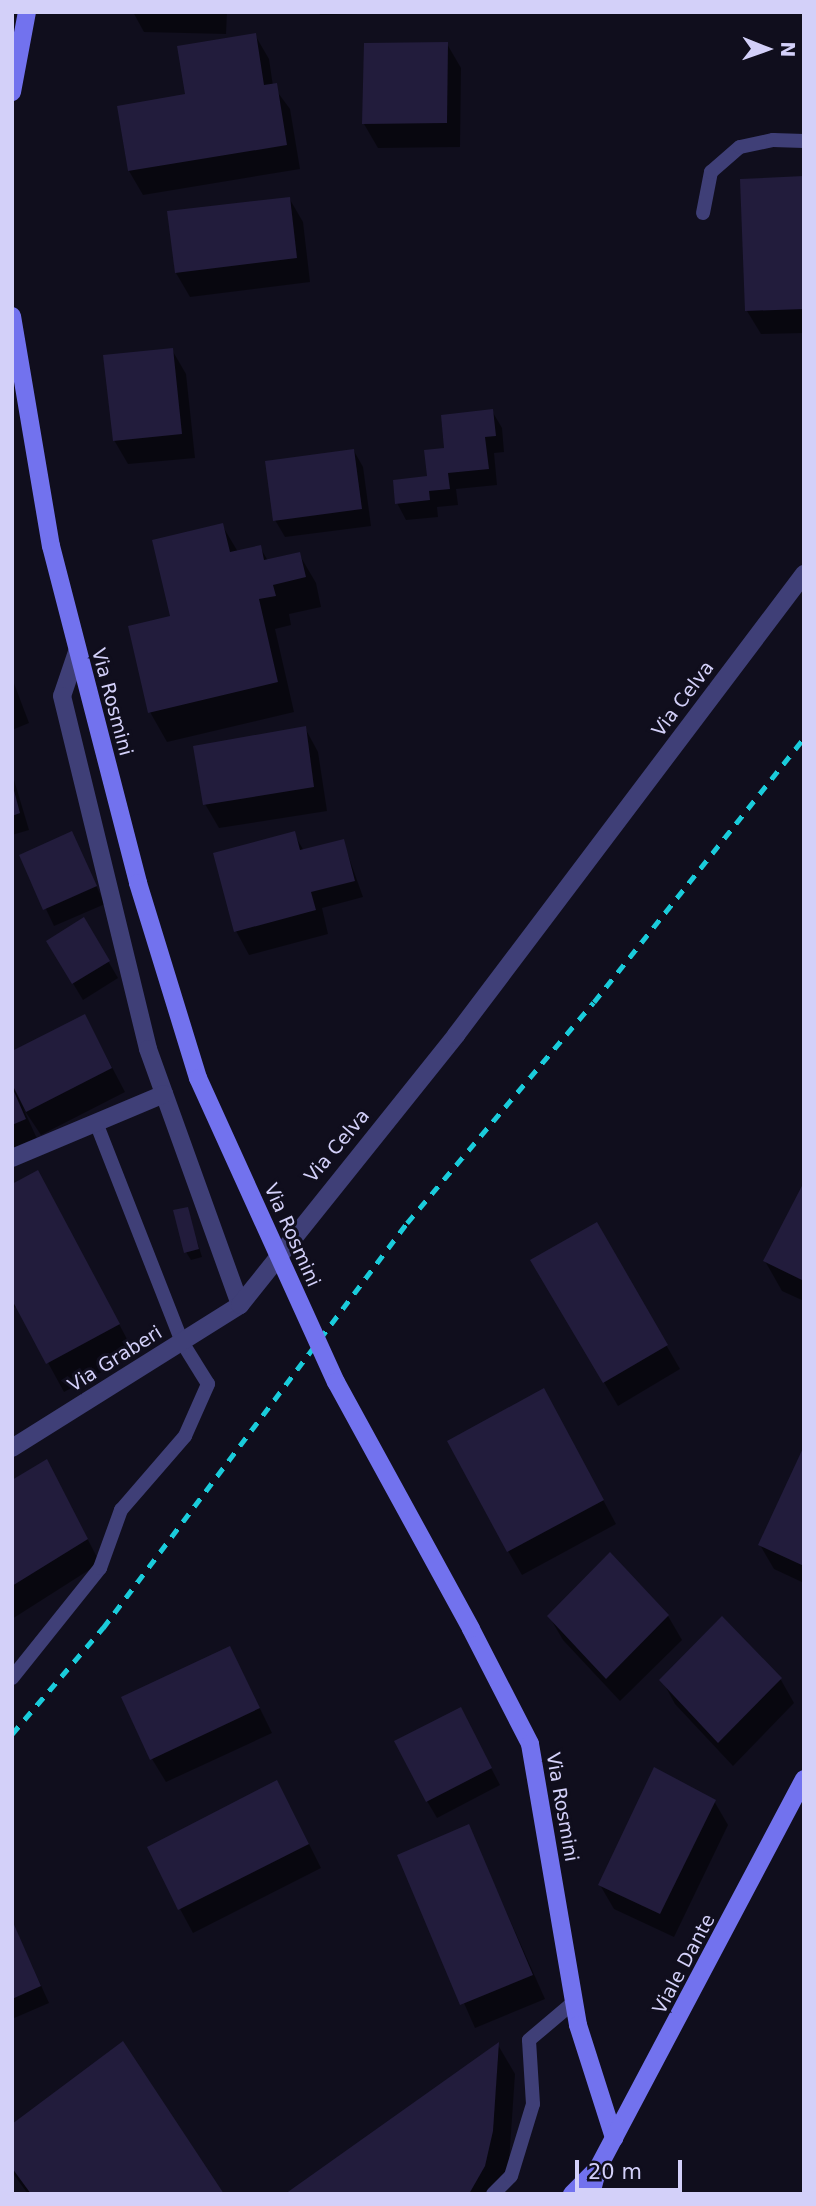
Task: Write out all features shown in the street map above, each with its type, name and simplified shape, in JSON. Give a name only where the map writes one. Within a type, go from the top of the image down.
[{"type":"street","points":[[12,92],[21,21]]},
{"type":"street","name":"Via Rosmini","points":[[12,316],[51,546],[138,883],[198,1078],[336,1382],[471,1629],[530,1744],[574,2002],[614,2138]]},
{"type":"street","name":"Via Celva","points":[[240,1305],[456,1035],[804,574]]},
{"type":"street","points":[[77,652],[62,696],[148,1049],[240,1305]]},
{"type":"street","points":[[12,1158],[164,1094]]},
{"type":"street","name":"Via Graberi","points":[[12,1448],[240,1305]]},
{"type":"street","name":"Viale Dante","points":[[590,2194],[598,2168],[804,1779]]},
{"type":"street","name":"Viale Dante","points":[[572,2194],[598,2168]]},
{"type":"lane","points":[[704,213],[711,172],[740,147],[773,140],[804,141]]},
{"type":"lane","points":[[12,1678],[100,1568],[121,1510],[185,1436],[208,1384],[182,1342],[96,1122]]},
{"type":"lane","points":[[493,2194],[511,2176],[533,2104],[529,2040],[574,2002]]},
{"type":"building","points":[[256,33],[264,85],[277,83],[287,145],[128,171],[117,106],[185,94],[177,46]]},
{"type":"building","points":[[448,42],[447,123],[362,124],[364,43]]},
{"type":"building","points":[[804,176],[804,309],[745,311],[740,179]]},
{"type":"building","points":[[290,197],[297,258],[175,273],[167,211]]},
{"type":"building","points":[[173,348],[182,434],[113,441],[103,355]]},
{"type":"building","points":[[493,409],[496,436],[485,437],[489,469],[448,473],[450,489],[429,491],[430,500],[395,504],[393,480],[427,476],[424,450],[444,448],[441,415]]},
{"type":"building","points":[[354,449],[362,509],[273,521],[265,461]]},
{"type":"building","points":[[223,523],[230,552],[261,545],[264,560],[300,552],[306,577],[273,585],[276,596],[259,599],[278,682],[148,713],[128,626],[170,616],[152,540]]},
{"type":"building","points":[[306,726],[314,787],[203,805],[193,746]]},
{"type":"building","points":[[12,788],[20,813],[12,816]]},
{"type":"building","points":[[72,831],[97,886],[43,910],[19,855]]},
{"type":"building","points":[[295,831],[300,850],[344,839],[355,881],[311,892],[316,910],[234,932],[213,853]]},
{"type":"building","points":[[84,917],[110,961],[72,984],[46,941]]},
{"type":"building","points":[[85,1014],[112,1068],[26,1112],[12,1084],[12,1051]]},
{"type":"building","points":[[12,1087],[26,1119],[12,1125]]},
{"type":"building","points":[[38,1170],[120,1324],[46,1364],[12,1300],[12,1184]]},
{"type":"building","points":[[804,1182],[804,1281],[763,1261]]},
{"type":"building","points":[[188,1207],[199,1249],[184,1253],[173,1210]]},
{"type":"building","points":[[597,1222],[668,1345],[603,1383],[530,1260]]},
{"type":"building","points":[[544,1388],[604,1500],[507,1552],[447,1441]]},
{"type":"building","points":[[804,1446],[804,1566],[758,1545]]},
{"type":"building","points":[[47,1459],[88,1539],[12,1586],[12,1480]]},
{"type":"building","points":[[610,1552],[669,1615],[606,1679],[547,1616]]},
{"type":"building","points":[[722,1616],[782,1678],[718,1743],[659,1680]]},
{"type":"building","points":[[230,1646],[260,1708],[150,1760],[121,1697]]},
{"type":"building","points":[[461,1707],[492,1768],[426,1802],[394,1741]]},
{"type":"building","points":[[654,1767],[716,1800],[660,1914],[598,1885]]},
{"type":"building","points":[[277,1780],[309,1844],[178,1910],[147,1847]]},
{"type":"building","points":[[469,1824],[533,1975],[460,2005],[397,1855]]},
{"type":"building","points":[[12,1920],[41,1986],[12,1999]]},
{"type":"building","points":[[123,2041],[224,2194],[31,2194],[12,2168],[12,2124]]},
{"type":"building","points":[[499,2042],[493,2131],[485,2166],[469,2194],[285,2194]]},
{"type":"railway","points":[[12,1734],[103,1628],[407,1223],[594,1002],[804,738]]}]
